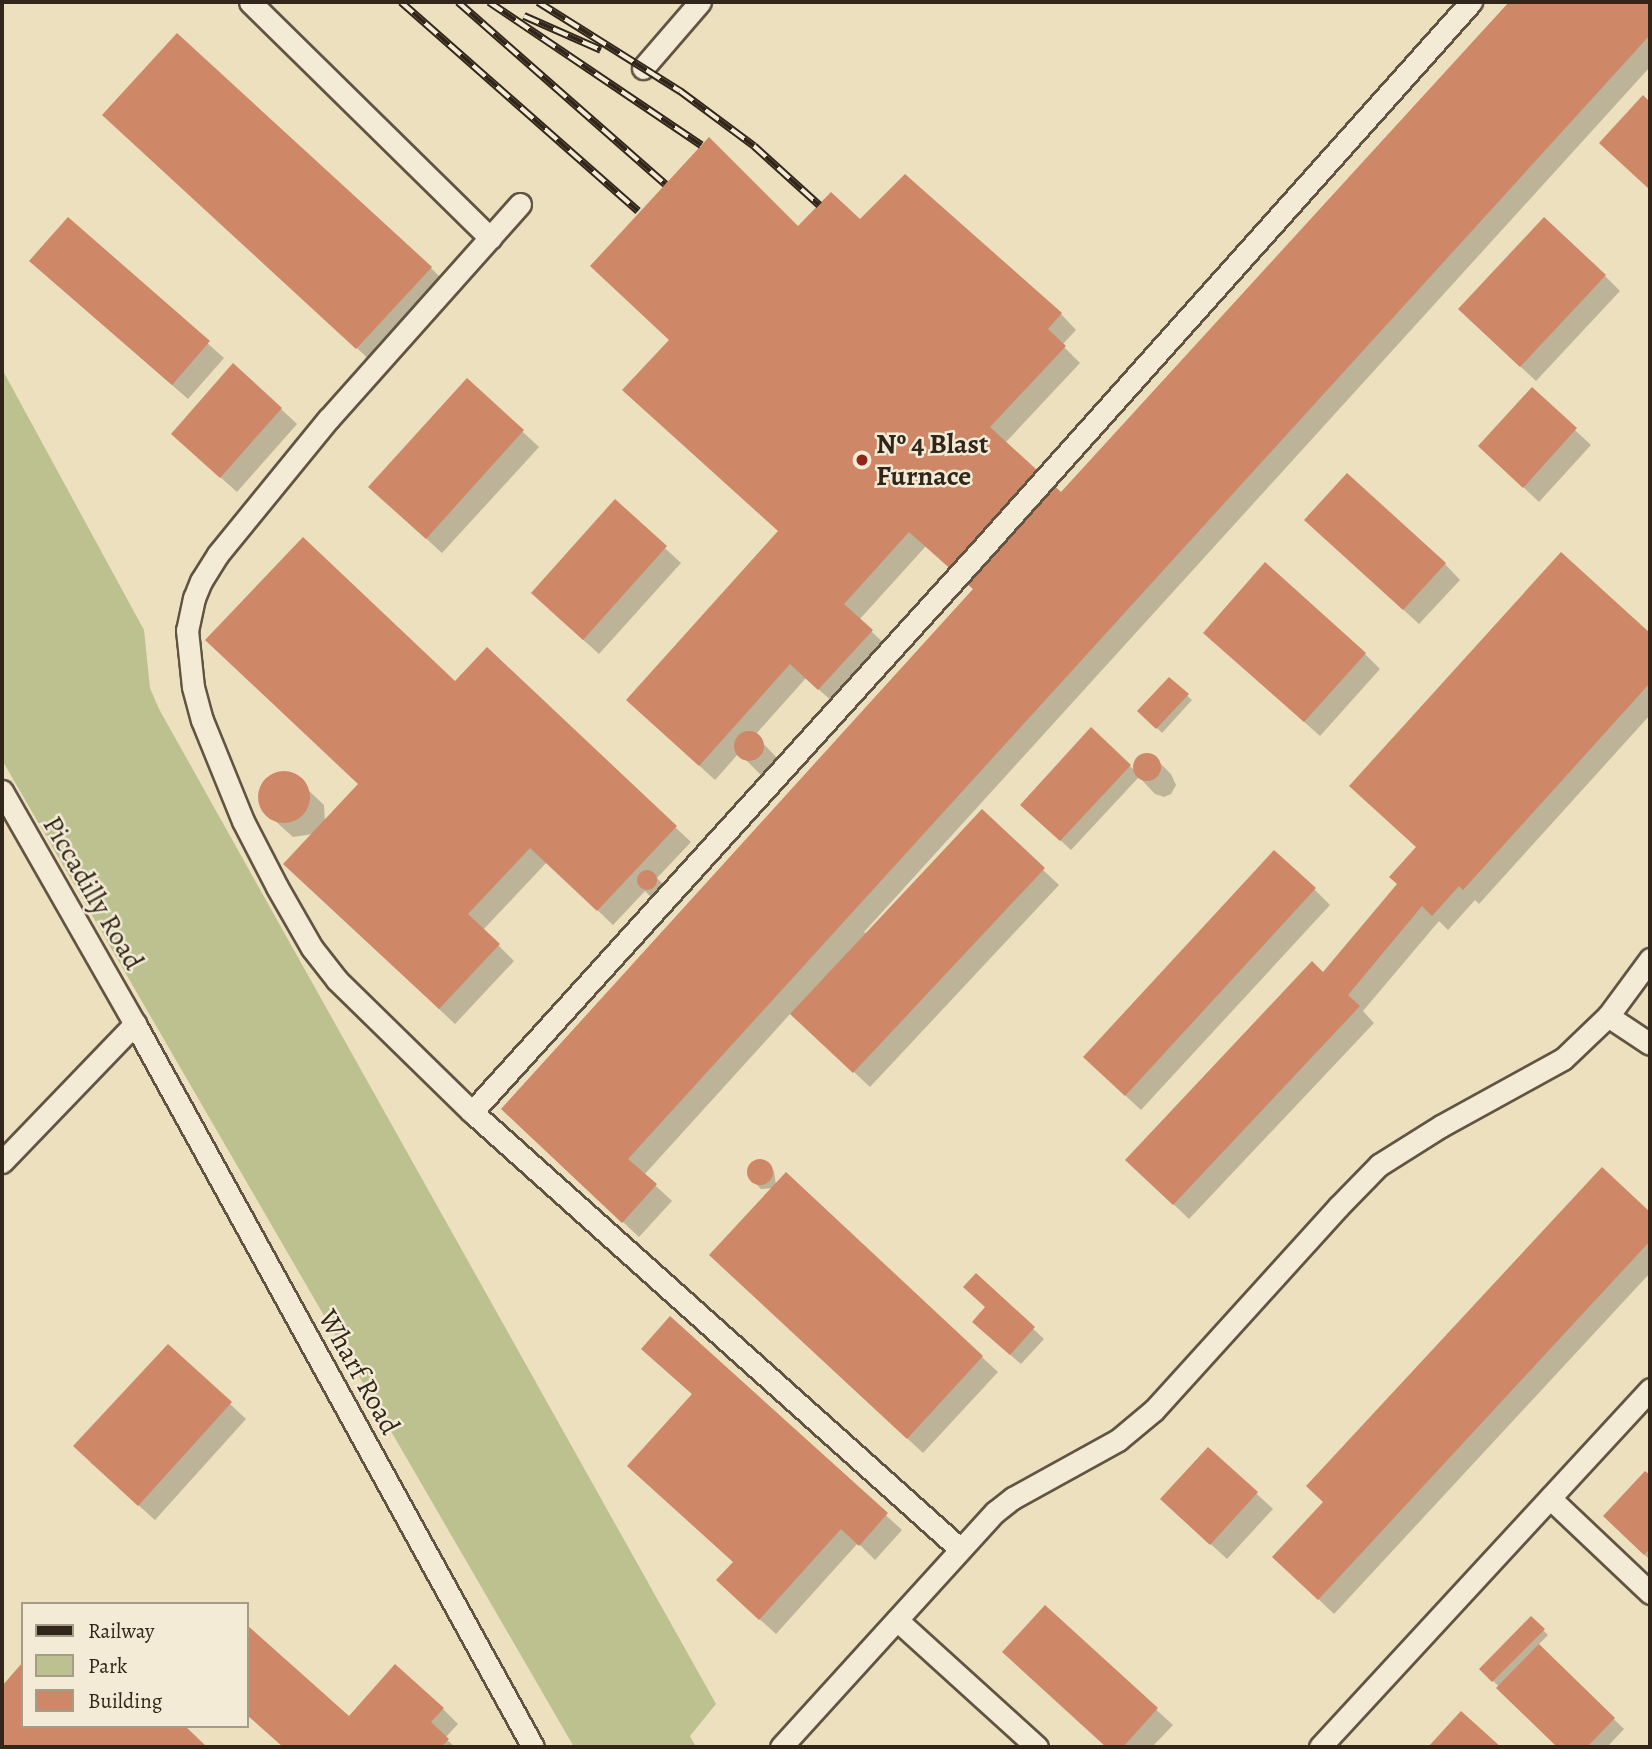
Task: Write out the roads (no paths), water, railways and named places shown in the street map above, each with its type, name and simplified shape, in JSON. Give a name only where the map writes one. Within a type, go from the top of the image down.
[{"type":"lane","points":[[250,2],[490,238]]},
{"type":"lane","points":[[643,68],[699,2]]},
{"type":"lane","points":[[472,1112],[974,558],[1471,2]]},
{"type":"lane","points":[[520,204],[337,409],[218,554],[194,598],[187,630],[193,687],[223,774],[277,887],[312,948],[368,1013],[472,1112],[960,1549]]},
{"type":"lane","name":"Piccadilly Road","points":[[2,790],[135,1024]]},
{"type":"lane","points":[[781,1747],[960,1549],[1013,1498],[1118,1440],[1154,1410],[1338,1206],[1379,1165],[1441,1126],[1563,1059],[1608,1016],[1650,959]]},
{"type":"lane","points":[[1608,1016],[1650,1044]]},
{"type":"lane","points":[[2,1162],[135,1024]]},
{"type":"lane","name":"Wharf Road","points":[[135,1024],[533,1747]]},
{"type":"lane","points":[[1320,1747],[1650,1389]]},
{"type":"lane","points":[[1550,1498],[1650,1593]]},
{"type":"lane","points":[[897,1620],[1037,1747]]},
{"type":"railway","points":[[401,2],[638,211]]},
{"type":"railway","points":[[458,2],[665,184]]},
{"type":"railway","points":[[489,2],[701,145]]},
{"type":"railway","points":[[538,2],[680,91],[754,146],[819,205]]},
{"type":"railway","points":[[524,16],[601,50]]},
{"type":"place","name":"Nº 4 Blast Furnace","points":[[862,460]]}]
